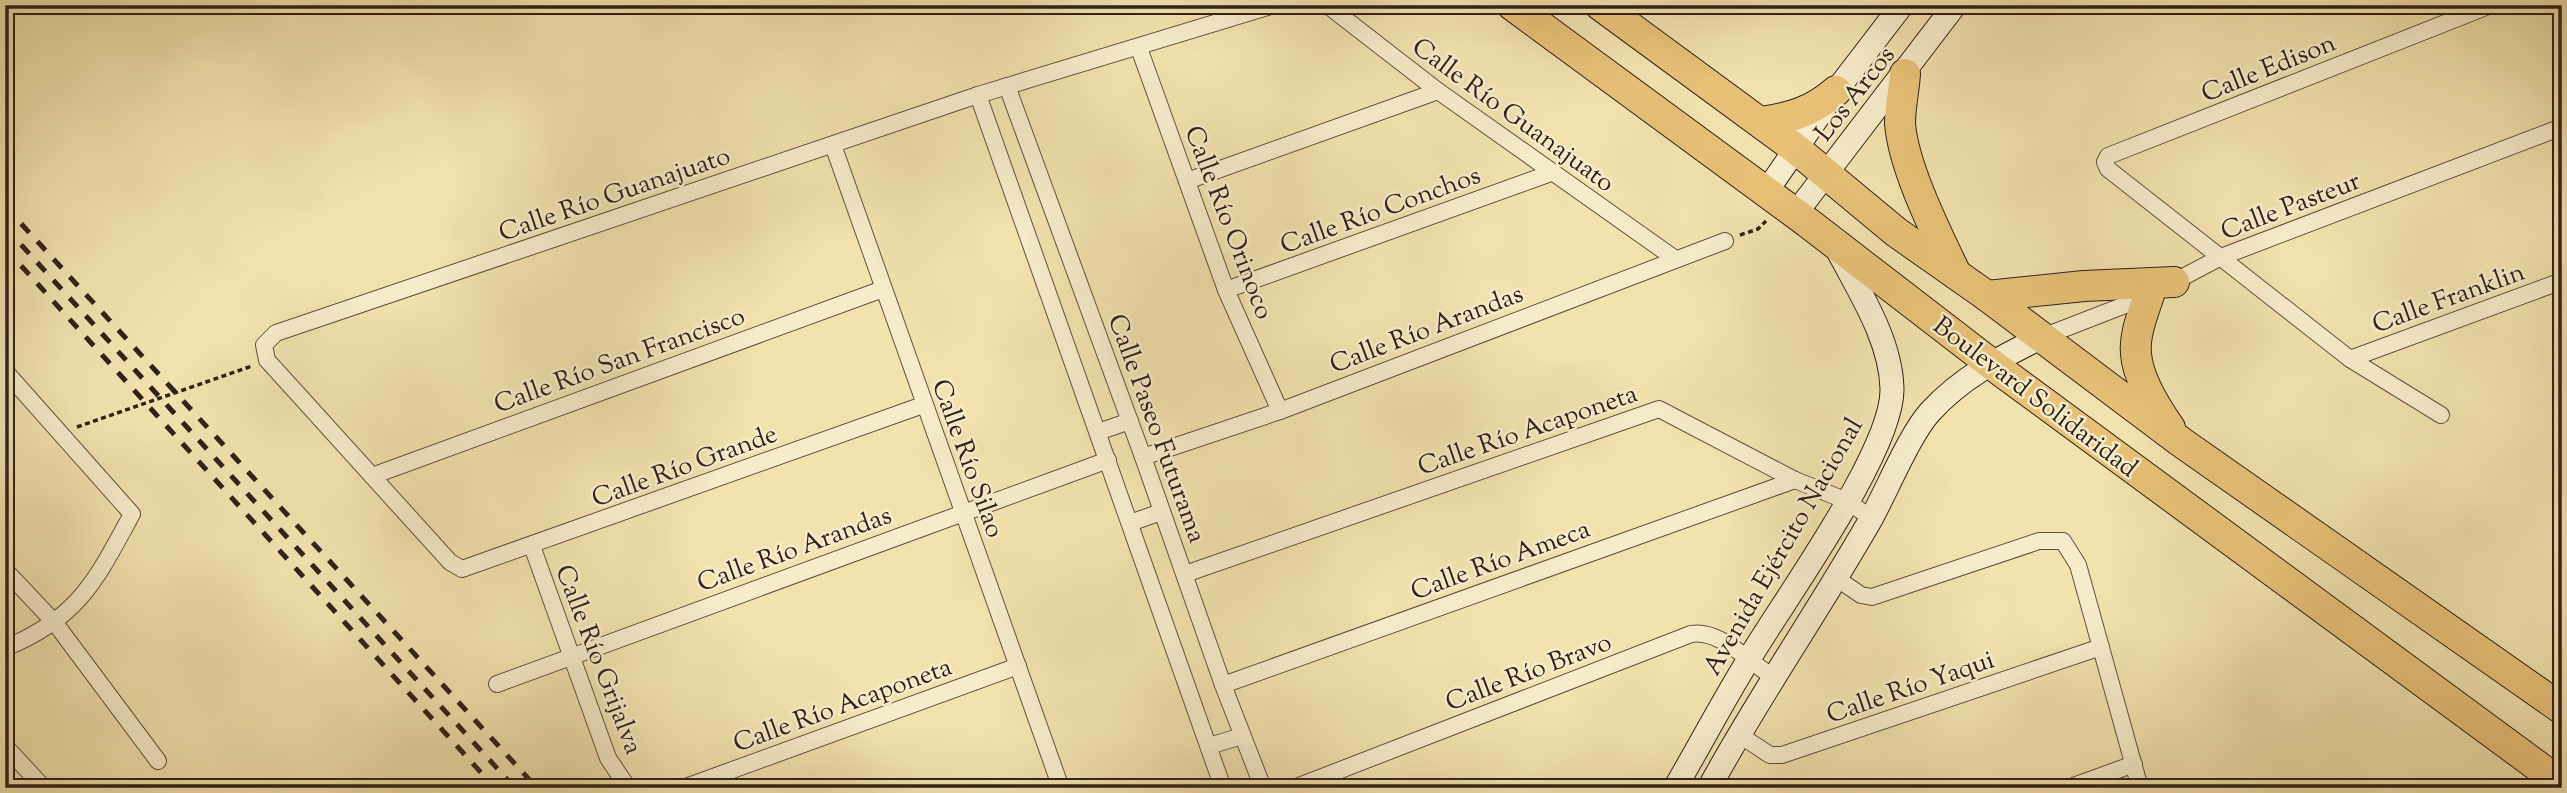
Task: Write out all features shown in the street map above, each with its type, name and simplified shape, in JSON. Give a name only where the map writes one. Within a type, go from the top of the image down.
[{"type":"highway","name":"Boulevard Solidaridad","points":[[1512,5],[1782,203],[1990,363],[2562,784]]},
{"type":"highway","name":"Boulevard Solidaridad","points":[[1602,9],[1761,122],[1827,173],[1896,232],[1987,296],[2181,442],[2562,709]]},
{"type":"highway","points":[[1905,74],[1900,124],[1908,155],[1924,205],[1958,278]]},
{"type":"highway","points":[[1761,122],[1789,118],[1816,109],[1836,92]]},
{"type":"highway","points":[[1987,296],[2084,286],[2161,289],[2139,326],[2136,354],[2157,410],[2181,442]]},
{"type":"main road","name":"Los Arcos","points":[[1782,203],[1796,149],[1902,5]]},
{"type":"main road","name":"Los Arcos","points":[[1782,203],[1827,173],[1955,5]]},
{"type":"main road","name":"Avenida Ejército Nacional","points":[[1675,788],[1748,660],[1847,501],[1888,415],[1891,369],[1874,320],[1836,247]]},
{"type":"main road","points":[[1709,788],[1738,734],[1836,578],[1927,415],[1952,389],[1990,363],[2040,338]]},
{"type":"street","name":"Calle Río Guanajuato","points":[[267,360],[264,345],[276,333],[978,95],[1274,5]]},
{"type":"street","name":"Calle Río Guanajuato","points":[[1327,5],[1438,91],[1674,258]]},
{"type":"street","name":"Calle Edison","points":[[2221,257],[2108,169],[2105,162],[2108,156],[2491,5]]},
{"type":"street","name":"Calle Río Orinoco","points":[[1139,48],[1226,290],[1280,411]]},
{"type":"street","name":"Calle Paseo Futurama","points":[[1007,86],[1223,685],[1264,788]]},
{"type":"street","points":[[1188,181],[1438,91]]},
{"type":"street","points":[[978,95],[1223,788]]},
{"type":"street","name":"Calle Pasteur","points":[[2040,338],[2161,289],[2221,257],[2562,127]]},
{"type":"street","name":"Calle Río Silao","points":[[833,145],[1061,788]]},
{"type":"street","name":"Calle Río Conchos","points":[[1226,290],[1551,173]]},
{"type":"street","name":"Calle Río Arandas","points":[[1143,457],[1280,411],[1674,258],[1725,241]]},
{"type":"street","points":[[2221,257],[2350,359],[2441,415]]},
{"type":"street","name":"Calle Franklin","points":[[2350,359],[2562,281]]},
{"type":"street","name":"Calle Río San Francisco","points":[[372,476],[883,289]]},
{"type":"street","points":[[267,360],[372,476]]},
{"type":"street","points":[[5,371],[132,514],[82,600],[55,623],[5,648]]},
{"type":"street","name":"Calle Río Grande","points":[[372,476],[450,562],[462,569],[923,405]]},
{"type":"street","name":"Calle Río Acaponeta","points":[[1185,574],[1658,409],[1795,480],[1847,501],[1871,518]]},
{"type":"street","points":[[1098,432],[1130,421]]},
{"type":"street","name":"Calle Río Arandas","points":[[497,684],[1108,460]]},
{"type":"street","name":"Calle Río Ameca","points":[[1223,685],[1795,480]]},
{"type":"street","points":[[1130,523],[1161,512]]},
{"type":"street","points":[[1836,578],[1861,595],[1872,597],[2039,541],[2063,541],[2078,565],[2140,788]]},
{"type":"street","name":"Calle Río Grijalva","points":[[532,546],[608,758],[628,788]]},
{"type":"street","points":[[5,569],[55,623],[158,761]]},
{"type":"street","name":"Calle Río Bravo","points":[[1294,788],[1691,634],[1702,632],[1714,636],[1773,677]]},
{"type":"street","name":"Calle Río Yaqui","points":[[1738,734],[1770,755],[1782,755],[2101,647]]},
{"type":"street","name":"Calle Río Acaponeta","points":[[683,788],[1018,666]]},
{"type":"street","points":[[1209,746],[1242,736]]},
{"type":"street","points":[[5,746],[37,786]]},
{"type":"street","points":[[2068,788],[2134,764]]},
{"type":"path","points":[[1725,241],[1758,229],[1782,203]]},
{"type":"path","points":[[59,433],[267,360]]},
{"type":"railway","points":[[5,206],[537,788]]},
{"type":"railway","points":[[5,227],[515,788]]},
{"type":"railway","points":[[5,248],[495,788]]}]
